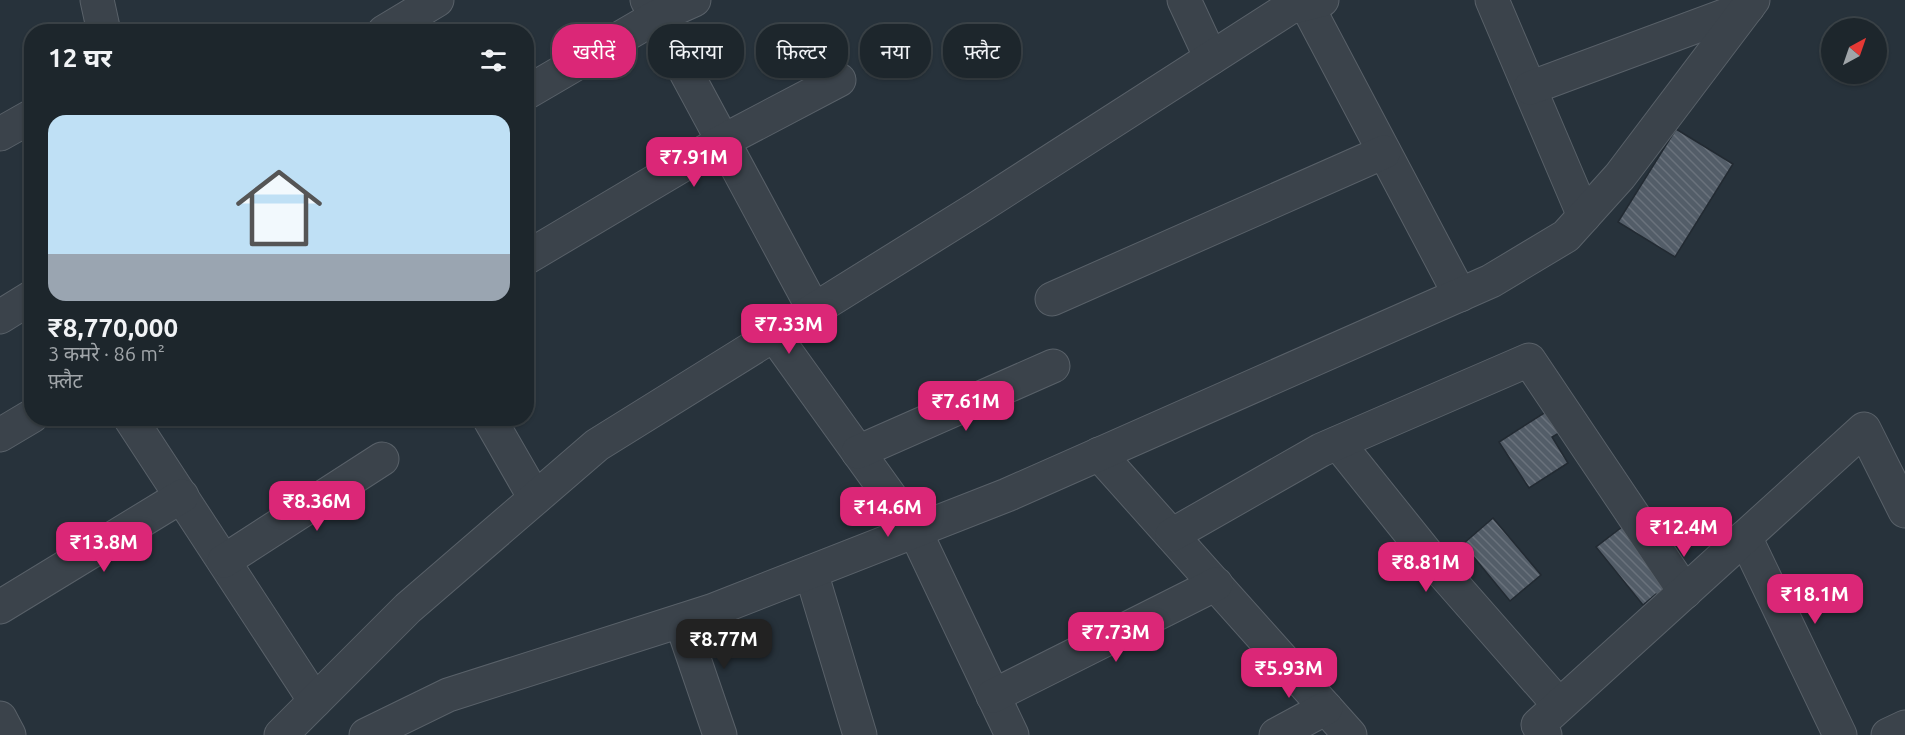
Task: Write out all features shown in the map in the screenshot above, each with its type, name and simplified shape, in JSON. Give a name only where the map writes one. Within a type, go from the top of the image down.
[{"type":"street","points":[[97,0],[102,24]]},
{"type":"street","points":[[397,24],[437,0]]},
{"type":"street","points":[[534,88],[652,9],[694,0]]},
{"type":"street","points":[[1184,0],[1210,58]]},
{"type":"street","points":[[1492,0],[1584,216]]},
{"type":"street","points":[[281,735],[408,608],[597,445],[976,209],[1288,8],[1311,1],[1384,152],[1460,295]]},
{"type":"street","points":[[1530,88],[1750,3]]},
{"type":"street","points":[[366,735],[448,694],[681,621],[915,531],[1099,454],[1491,281],[1566,236],[1620,176],[1750,3]]},
{"type":"street","points":[[652,9],[814,310]]},
{"type":"street","points":[[534,253],[723,141],[839,80]]},
{"type":"street","points":[[0,134],[24,120]]},
{"type":"street","points":[[1052,299],[1384,152]]},
{"type":"street","points":[[0,317],[24,302]]},
{"type":"street","points":[[774,335],[915,531],[1012,735]]},
{"type":"street","points":[[1172,535],[1338,443],[1529,360],[1685,592]]},
{"type":"street","points":[[858,452],[1053,366]]},
{"type":"street","points":[[0,435],[24,421]]},
{"type":"street","points":[[135,426],[315,701]]},
{"type":"street","points":[[494,426],[536,498]]},
{"type":"street","points":[[1545,735],[1538,725],[1864,429],[1905,511]]},
{"type":"street","points":[[1338,443],[1431,559],[1559,705]]},
{"type":"street","points":[[1099,454],[1350,735]]},
{"type":"street","points":[[224,561],[382,459]]},
{"type":"street","points":[[0,607],[182,496]]},
{"type":"street","points":[[1744,537],[1840,735]]},
{"type":"street","points":[[811,572],[860,735]]},
{"type":"street","points":[[993,696],[1216,584]]},
{"type":"street","points":[[681,621],[714,733]]},
{"type":"street","points":[[1276,735],[1326,708]]},
{"type":"street","points":[[0,718],[9,735]]},
{"type":"street","points":[[1888,735],[1905,727]]},
{"type":"building","points":[[1676,129],[1733,164],[1675,257],[1618,222]]},
{"type":"building","points":[[1552,408],[1566,429],[1552,437],[1568,463],[1529,488],[1499,442]]},
{"type":"building","points":[[1493,518],[1541,575],[1510,601],[1463,544]]},
{"type":"building","points":[[1626,524],[1679,590],[1663,603],[1656,594],[1643,605],[1596,547]]}]
